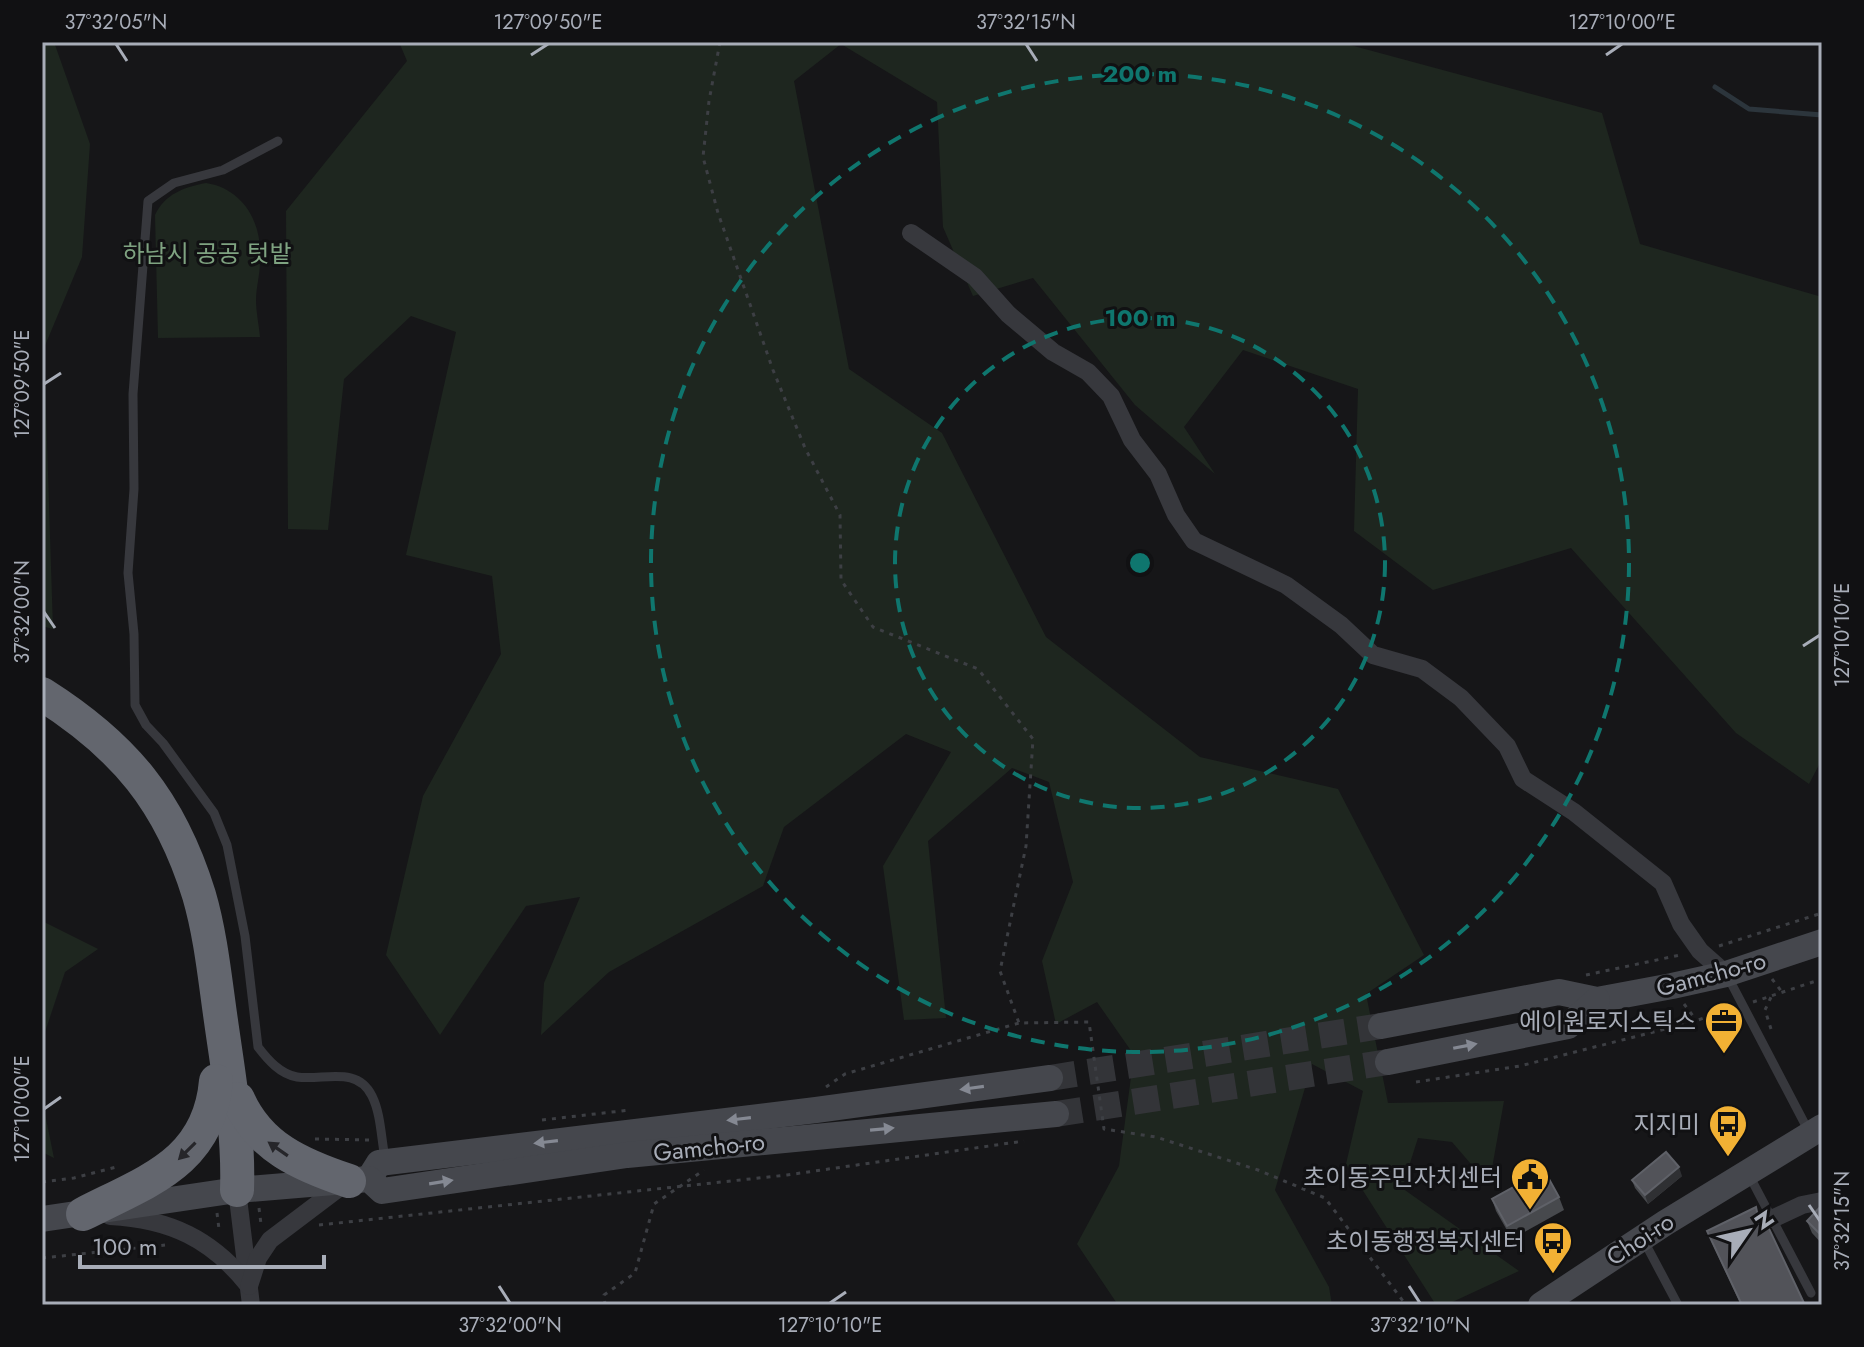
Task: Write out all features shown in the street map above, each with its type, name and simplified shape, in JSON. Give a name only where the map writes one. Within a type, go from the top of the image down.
[{"type":"highway","points":[[42,694],[82,719],[124,757],[153,796],[172,829],[199,897],[223,1081],[225,1144],[237,1190]]},
{"type":"highway","points":[[42,713],[77,735],[109,762],[153,816],[168,844],[183,882],[195,930],[223,1081],[256,1130],[273,1147],[319,1171],[371,1166]]},
{"type":"highway","points":[[83,1214],[155,1177],[193,1147],[206,1126],[223,1081]]},
{"type":"main road","name":"Gamcho-ro","points":[[1381,1026],[1559,992],[1597,1000],[1726,974],[1822,942]]},
{"type":"main road","name":"Gamcho-ro","points":[[1388,1062],[1568,1026],[1597,1000]]},
{"type":"main road","name":"Gamcho-ro","points":[[42,1219],[371,1166],[382,1191],[623,1133],[1050,1078]]},
{"type":"main road","name":"Gamcho-ro","points":[[623,1133],[804,1136],[1056,1114]]},
{"type":"main road","name":"Choi-ro","points":[[1541,1305],[1643,1237],[1816,1130]]},
{"type":"street","points":[[911,233],[975,277],[1019,324],[1053,352],[1088,372],[1111,396],[1132,440],[1158,474],[1176,515],[1194,541],[1286,585],[1341,625],[1373,655],[1422,669],[1461,698],[1507,746],[1523,779],[1574,812],[1663,883],[1681,924],[1700,951],[1726,974]]},
{"type":"street","points":[[249,1286],[258,1258],[273,1237],[371,1166]]},
{"type":"street","points":[[237,1190],[251,1305]]},
{"type":"street","points":[[1772,1219],[1802,1205],[1822,1201]]},
{"type":"street","points":[[83,1214],[122,1216],[166,1226],[209,1245],[233,1266],[249,1286]]},
{"type":"lane","points":[[278,141],[223,170],[174,183],[148,201],[133,394],[134,489],[128,573],[134,634],[135,705],[146,725],[163,743],[214,813],[227,845],[249,964],[258,1047],[281,1071],[295,1077],[347,1076],[361,1082],[371,1093],[377,1108],[371,1166]]},
{"type":"lane","points":[[1726,974],[1816,1130]]},
{"type":"lane","points":[[1748,1172],[1811,1293]]},
{"type":"lane","points":[[1643,1237],[1678,1305]]},
{"type":"path","points":[[720,42],[703,157],[718,213],[773,370],[805,448],[840,515],[841,580],[873,627],[978,669],[1033,739],[1026,846],[1000,971],[1019,1023],[1089,1022],[1104,1129],[1156,1137],[1258,1170],[1325,1198],[1406,1305]]},
{"type":"path","points":[[1576,977],[1732,943],[1822,913]]},
{"type":"path","points":[[1416,1082],[1520,1066],[1711,1016],[1822,979]]},
{"type":"path","points":[[1772,995],[1765,1010],[1772,1033]]},
{"type":"path","points":[[1711,1016],[1744,1031]]},
{"type":"path","points":[[540,1120],[623,1133]]},
{"type":"path","points":[[313,1139],[371,1166]]},
{"type":"path","points":[[311,1227],[333,1221],[787,1175],[1024,1141]]},
{"type":"path","points":[[42,1182],[74,1178]]},
{"type":"path","points":[[209,1245],[219,1229],[261,1224],[273,1237]]},
{"type":"path","points":[[42,1258],[170,1245]]},
{"type":"path","points":[[42,1264],[50,1257]]},
{"type":"green space","points":[[42,42],[54,42],[90,144],[82,257],[44,348],[53,629],[42,626]]},
{"type":"green space","points":[[399,42],[1339,42],[1602,113],[1640,244],[1822,297],[1822,523],[1819,526],[1822,534],[1822,759],[1809,784],[1736,733],[1571,548],[1433,590],[1354,531],[1358,389],[1243,350],[1184,427],[1215,474],[1135,405],[1033,278],[973,296],[943,227],[937,102],[841,44],[794,81],[849,369],[942,433],[1046,637],[1200,757],[1338,789],[1424,955],[1366,994],[1388,1103],[1504,1101],[1489,1185],[1452,1142],[1418,1138],[1402,1188],[1519,1271],[1446,1305],[1436,1305],[1346,1164],[1363,1091],[1312,1064],[1275,1190],[1329,1287],[1332,1305],[1118,1305],[1077,1244],[1119,1166],[1134,1055],[1097,1002],[1056,1024],[1042,961],[1073,882],[1049,782],[1012,768],[928,841],[946,1018],[904,1020],[883,866],[951,752],[906,734],[784,827],[763,886],[609,972],[541,1035],[544,983],[580,897],[526,906],[440,1035],[386,955],[423,796],[501,654],[492,576],[406,555],[456,332],[411,316],[344,379],[328,530],[288,529],[286,211],[407,61]]},
{"type":"green space","name":"하남시 공공 텃밭","points":[[206,183],[231,193],[241,201],[255,222],[260,248],[256,300],[260,337],[158,338],[155,215],[164,202],[176,193]]},
{"type":"green space","points":[[42,921],[98,949],[65,972],[42,1041]]},
{"type":"green space","points":[[42,1099],[54,1158],[42,1152]]},
{"type":"building","points":[[1666,1152],[1679,1167],[1645,1195],[1632,1180]]},
{"type":"building","points":[[1544,1170],[1559,1197],[1507,1226],[1492,1199]]},
{"type":"building","points":[[1822,1205],[1822,1236],[1807,1221]]},
{"type":"building","points":[[1756,1207],[1804,1303],[1742,1305],[1707,1231]]},
{"type":"waterway","points":[[1715,87],[1749,109],[1822,115]]},
{"type":"tunnel","points":[[1050,1078],[1381,1026]]},
{"type":"tunnel","points":[[1056,1114],[1388,1062]]},
{"type":"place","name":"에이원로지스틱스","points":[[1724,1055]]},
{"type":"place","name":"지지미","points":[[1728,1158]]},
{"type":"place","name":"초이동주민자치센터","points":[[1530,1211]]},
{"type":"place","name":"초이동행정복지센터","points":[[1553,1275]]}]
